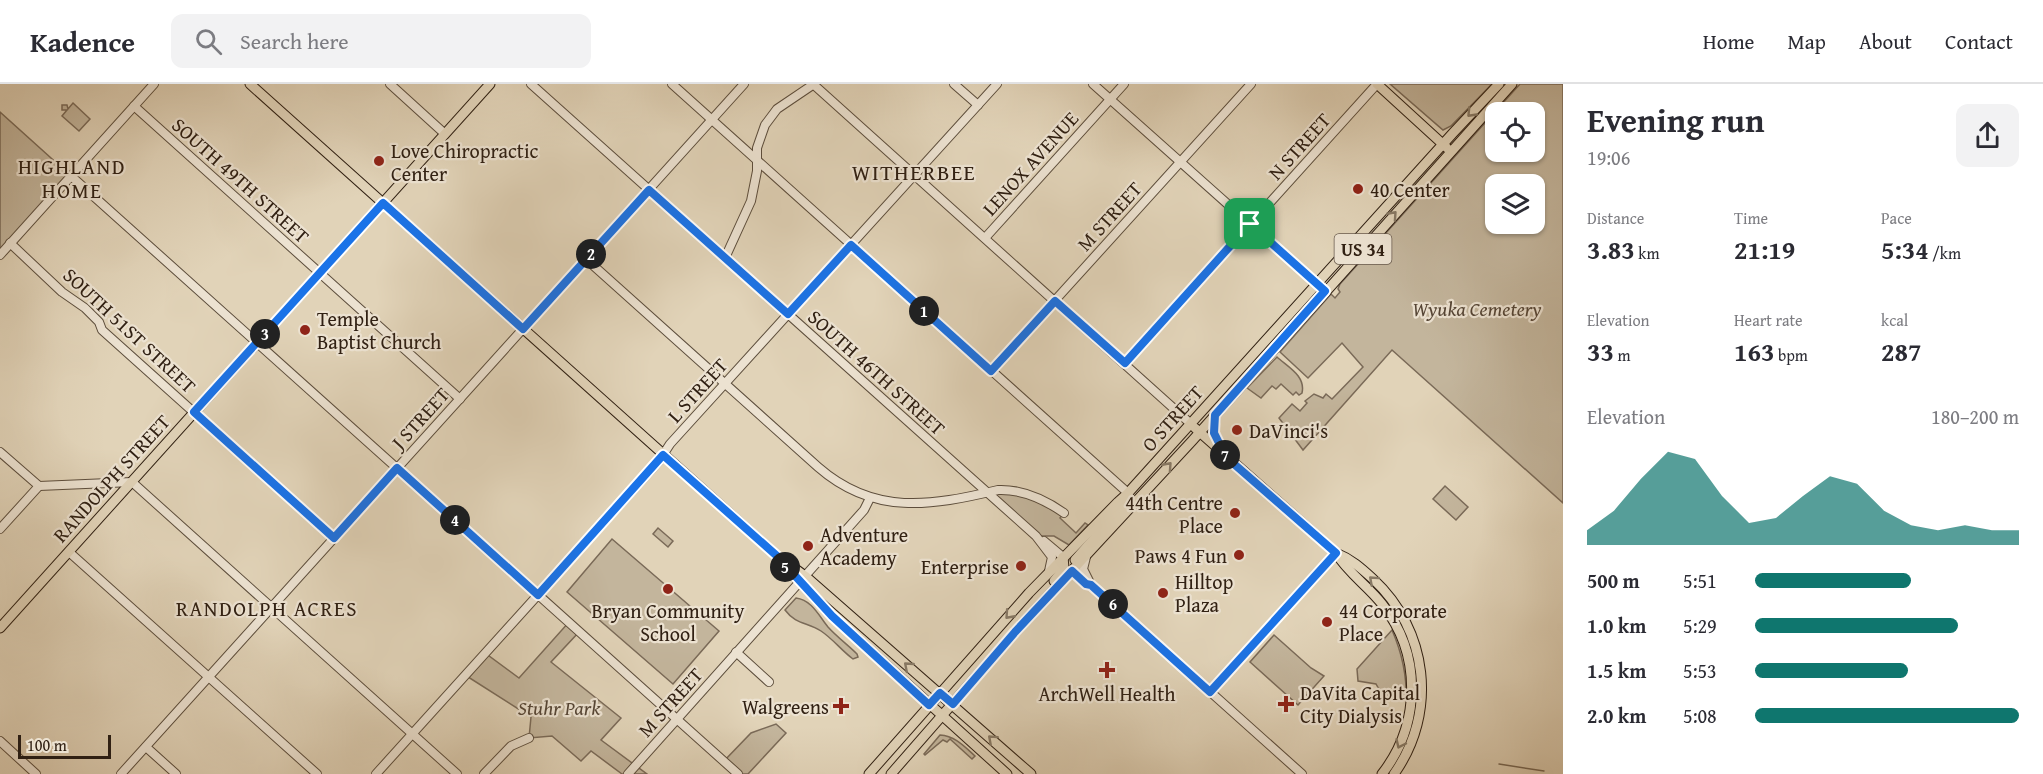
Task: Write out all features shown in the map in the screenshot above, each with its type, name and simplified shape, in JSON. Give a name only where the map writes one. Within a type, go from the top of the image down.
[{"type":"main road","points":[[250,84],[802,579],[953,704],[1030,774]]},
{"type":"main road","name":"RANDOLPH STREET","points":[[0,628],[490,84]]},
{"type":"main road","points":[[1377,84],[1451,151]]},
{"type":"main road","name":"O STREET","points":[[869,774],[1063,557],[1128,493],[1316,283],[1499,84]]},
{"type":"main road","name":"O STREET","points":[[891,774],[1032,613],[1215,415],[1512,84]]},
{"type":"main road","points":[[1215,415],[1214,433],[1226,457]]},
{"type":"main road","points":[[1191,424],[1336,553],[1350,559],[1390,597],[1403,615],[1413,637],[1422,693],[1418,725],[1408,752],[1394,774]]},
{"type":"main road","points":[[1072,571],[1077,557],[1123,506],[1128,493]]},
{"type":"main road","points":[[1032,613],[1045,591],[1064,568],[1063,557]]},
{"type":"main road","points":[[802,579],[832,616],[1007,774]]},
{"type":"main road","points":[[1382,774],[1395,755],[1407,726],[1416,667]]},
{"type":"street","points":[[0,255],[154,84]]},
{"type":"street","points":[[390,84],[445,134]]},
{"type":"street","name":"SOUTH 46TH STREET","points":[[531,84],[1036,536],[1063,557]]},
{"type":"street","points":[[672,84],[1128,493]]},
{"type":"street","name":"J STREET","points":[[121,774],[744,84]]},
{"type":"street","points":[[725,258],[751,201],[757,148],[761,134],[770,117],[781,106],[813,84],[1191,424]]},
{"type":"street","points":[[954,84],[978,105]]},
{"type":"street","name":"L STREET","points":[[376,774],[663,455],[670,444],[997,84]]},
{"type":"street","points":[[1094,84],[1325,291]]},
{"type":"street","name":"LENOX AVENUE","points":[[985,238],[1124,84]]},
{"type":"street","name":"M STREET","points":[[991,371],[1251,84]]},
{"type":"street","name":"N STREET","points":[[1125,363],[1377,84]]},
{"type":"street","name":"SOUTH 49TH STREET","points":[[134,106],[460,399]]},
{"type":"street","points":[[71,176],[738,774]]},
{"type":"street","name":"SOUTH 51ST STREET","points":[[10,243],[62,292],[85,308],[99,322],[102,330],[334,538]]},
{"type":"street","points":[[586,259],[827,474],[847,488],[870,498],[921,504],[1002,490],[1046,501],[1064,513]]},
{"type":"street","points":[[0,452],[39,486],[132,482],[457,774]]},
{"type":"street","points":[[0,529],[39,486]]},
{"type":"street","name":"M STREET","points":[[628,774],[864,510],[870,498]]},
{"type":"street","name":"SOUTH 46TH STREET","points":[[1036,536],[1052,557],[1049,573]]},
{"type":"street","points":[[69,552],[316,774]]},
{"type":"street","points":[[1210,692],[1336,553]]},
{"type":"street","points":[[1086,557],[1083,572],[1091,585],[1302,774]]},
{"type":"street","points":[[1072,571],[1086,584],[1091,585]]},
{"type":"street","points":[[736,652],[769,682]]},
{"type":"street","points":[[484,774],[511,746],[529,738]]},
{"type":"street","points":[[0,741],[36,774]]},
{"type":"street","points":[[146,747],[177,774]]},
{"type":"green space","points":[[1390,84],[1492,84],[1451,126],[1443,130]]},
{"type":"green space","name":"Wyuka Cemetery","points":[[1520,84],[1563,84],[1563,503],[1392,350],[1303,450],[1279,418],[1292,404],[1300,411],[1307,403],[1305,401],[1314,394],[1323,398],[1326,394],[1332,399],[1363,367],[1342,343],[1308,378],[1280,352],[1331,294],[1335,298],[1340,292],[1338,289],[1340,284],[1485,123],[1485,162],[1545,162],[1545,102],[1504,102]]},
{"type":"green space","points":[[73,103],[90,119],[79,131],[62,116],[67,110],[62,110],[62,105],[67,105],[68,109]]},
{"type":"green space","points":[[0,112],[71,176],[0,255]]},
{"type":"green space","points":[[1277,357],[1299,377],[1303,387],[1302,393],[1299,395],[1296,392],[1293,395],[1281,384],[1276,389],[1272,386],[1261,398],[1247,388]]},
{"type":"green space","points":[[1445,486],[1468,507],[1456,520],[1433,499]]},
{"type":"green space","points":[[1019,492],[1064,513],[1060,518],[1076,533],[1085,523],[1088,525],[1069,545],[1054,536],[1036,536],[988,493]]},
{"type":"green space","points":[[658,528],[673,541],[668,547],[653,534]]},
{"type":"green space","points":[[612,539],[719,631],[673,684],[567,592]]},
{"type":"green space","points":[[796,598],[811,605],[828,627],[858,657],[853,659],[821,631],[789,615],[785,610]]},
{"type":"green space","name":"Stuhr Park","points":[[569,622],[579,632],[551,662],[621,718],[601,740],[647,774],[622,774],[591,751],[581,761],[552,736],[529,738],[531,717],[465,675],[485,653],[519,678]]},
{"type":"green space","points":[[1392,630],[1403,664],[1406,699],[1389,696],[1376,684],[1358,681],[1357,669]]},
{"type":"green space","points":[[1274,635],[1311,668],[1324,676],[1298,705],[1250,662]]},
{"type":"green space","points":[[776,724],[786,733],[748,774],[738,774],[724,761],[751,733]]},
{"type":"green space","points":[[940,735],[955,739],[975,756],[972,759],[950,739],[947,742],[943,740],[925,755]]},
{"type":"waterway","points":[[1499,764],[1544,771]]},
{"type":"place","name":"Love Chiropractic Center","points":[[379,161]]},
{"type":"place","name":"40 Center","points":[[1358,189]]},
{"type":"place","name":"Temple Baptist Church","points":[[305,330]]},
{"type":"place","name":"DaVinci's","points":[[1237,430]]},
{"type":"place","name":"44th Centre Place","points":[[1235,513]]},
{"type":"place","name":"Adventure Academy","points":[[808,546]]},
{"type":"place","name":"Paws 4 Fun","points":[[1239,555]]},
{"type":"place","name":"Enterprise","points":[[1021,566]]},
{"type":"place","name":"Bryan Community School","points":[[668,589]]},
{"type":"place","name":"Hilltop Plaza","points":[[1163,593]]},
{"type":"place","name":"44 Corporate Place","points":[[1327,622]]},
{"type":"place","name":"ArchWell Health","points":[[1107,670]]},
{"type":"place","name":"DaVita Capital City Dialysis","points":[[1286,704]]},
{"type":"place","name":"Walgreens","points":[[841,706]]},
{"type":"district","name":"WITHERBEE","points":[[914,172]]},
{"type":"district","name":"HIGHLAND HOME","points":[[72,178]]},
{"type":"district","name":"RANDOLPH ACRES","points":[[267,608]]},
{"type":"route","points":[[649,190],[788,314],[851,245],[991,371],[1055,301],[1125,363],[1250,224],[1325,291],[1215,415],[1214,433],[1226,457],[1336,553],[1210,692],[1091,585],[1086,584],[1072,571],[1015,632],[953,704],[940,693],[929,705],[832,616],[777,556],[663,455],[538,595],[397,468],[334,538],[194,412],[383,203],[523,329],[649,190]]}]
